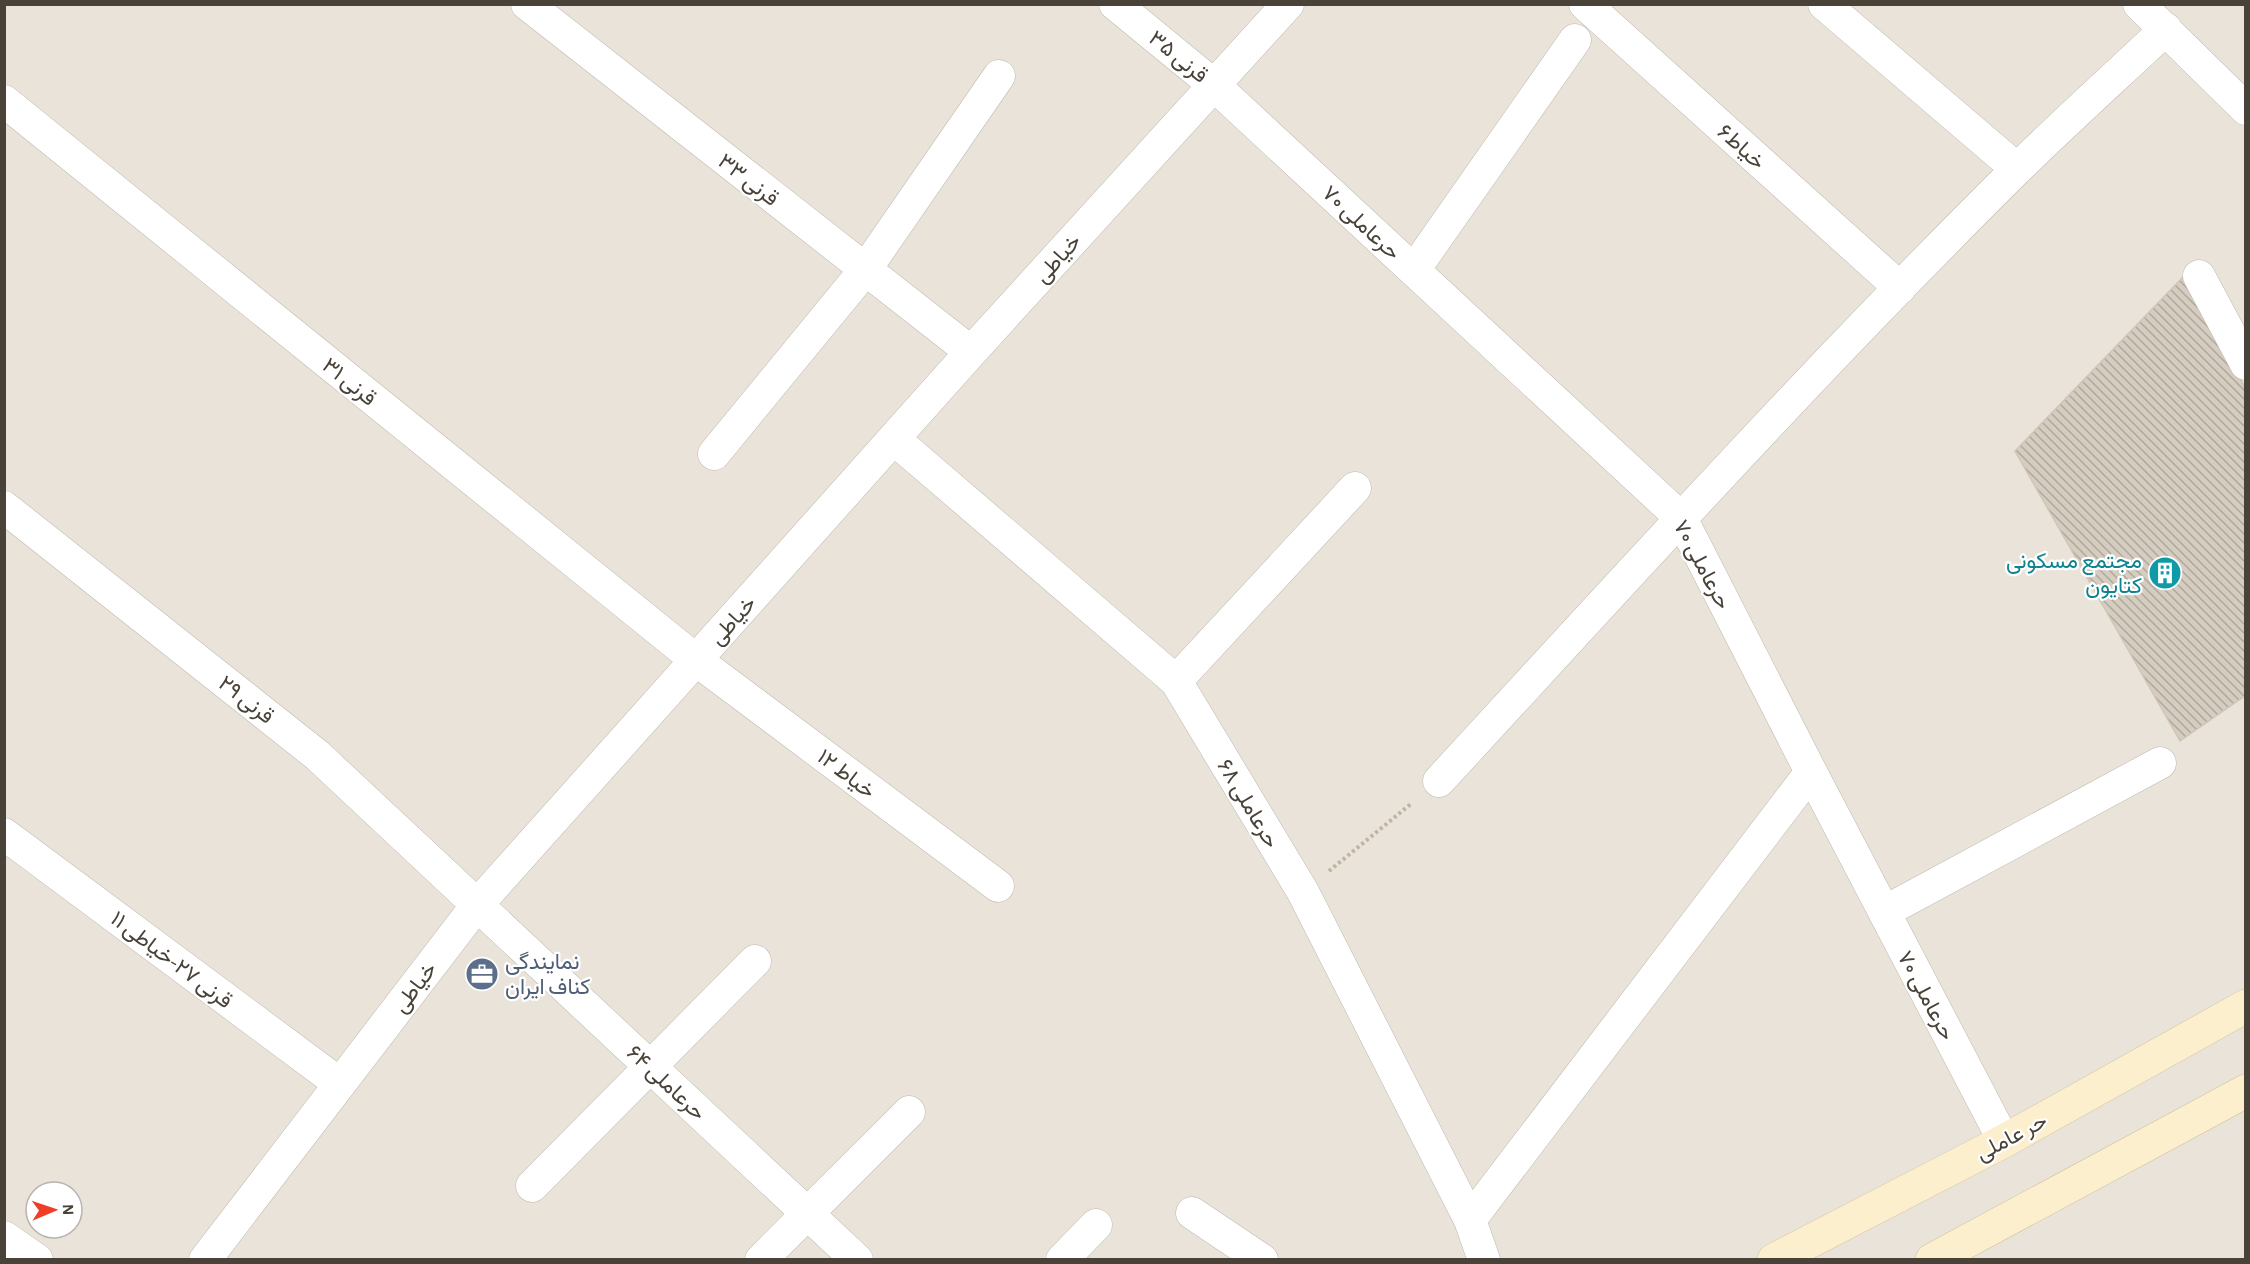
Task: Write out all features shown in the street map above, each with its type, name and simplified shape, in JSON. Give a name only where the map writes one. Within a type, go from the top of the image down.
[{"type":"main road","name":"حر عاملی","points":[[1774,1260],[2004,1141],[2246,1006]]},
{"type":"main road","points":[[1932,1260],[2246,1091]]},
{"type":"street","name":"قرنی ۳۳","points":[[527,4],[971,352]]},
{"type":"street","name":"قرنی ۳۵","points":[[1115,4],[1215,86]]},
{"type":"street","name":"خیاطی","points":[[205,1260],[477,905],[971,352],[1288,4]]},
{"type":"street","name":"خیاط۶","points":[[1585,4],[1900,288]]},
{"type":"street","points":[[1824,4],[2017,169]]},
{"type":"street","points":[[2139,4],[2246,110]]},
{"type":"street","points":[[1439,781],[1682,518],[1900,288],[2017,169],[2166,29]]},
{"type":"street","points":[[1414,270],[1575,40]]},
{"type":"street","points":[[714,454],[865,270],[999,76]]},
{"type":"street","name":"حرعاملی ۷۰","points":[[1215,86],[1682,518],[1811,772],[2004,1141]]},
{"type":"street","name":"قرنی ۳۱","points":[[4,101],[696,660]]},
{"type":"street","points":[[2199,276],[2246,364]]},
{"type":"street","name":"حرعاملی ۶۸","points":[[894,439],[1176,681],[1303,892],[1470,1220],[1484,1260]]},
{"type":"street","points":[[1176,681],[1354,488]]},
{"type":"street","name":"قرنی ۲۹","points":[[4,507],[317,755],[477,905]]},
{"type":"street","name":"خیاط ۱۲","points":[[696,660],[998,886]]},
{"type":"street","points":[[1884,912],[2160,763]]},
{"type":"street","points":[[1470,1220],[1811,772]]},
{"type":"street","name":"قرنی ۲۷-خیاطی ۱۱","points":[[4,834],[339,1084]]},
{"type":"street","name":"حرعاملی ۶۴","points":[[477,905],[857,1260]]},
{"type":"street","points":[[532,1186],[754,961]]},
{"type":"street","points":[[761,1260],[909,1112]]},
{"type":"street","points":[[1192,1213],[1262,1260]]},
{"type":"street","points":[[1062,1260],[1096,1225]]},
{"type":"street","points":[[4,1237],[37,1260]]},
{"type":"path","points":[[1303,892],[1439,781]]},
{"type":"shaded area","points":[[5,5],[2245,5],[2245,1259],[5,1260]]},
{"type":"building","name":"مجتمع مسکونی کتایون","points":[[2183,277],[2246,389],[2246,695],[2180,741],[2015,451]]},
{"type":"place","name":"مجتمع مسکونی کتایون","points":[[2165,573]]},
{"type":"place","name":"نمایندگی کناف ایران","points":[[482,974]]}]
